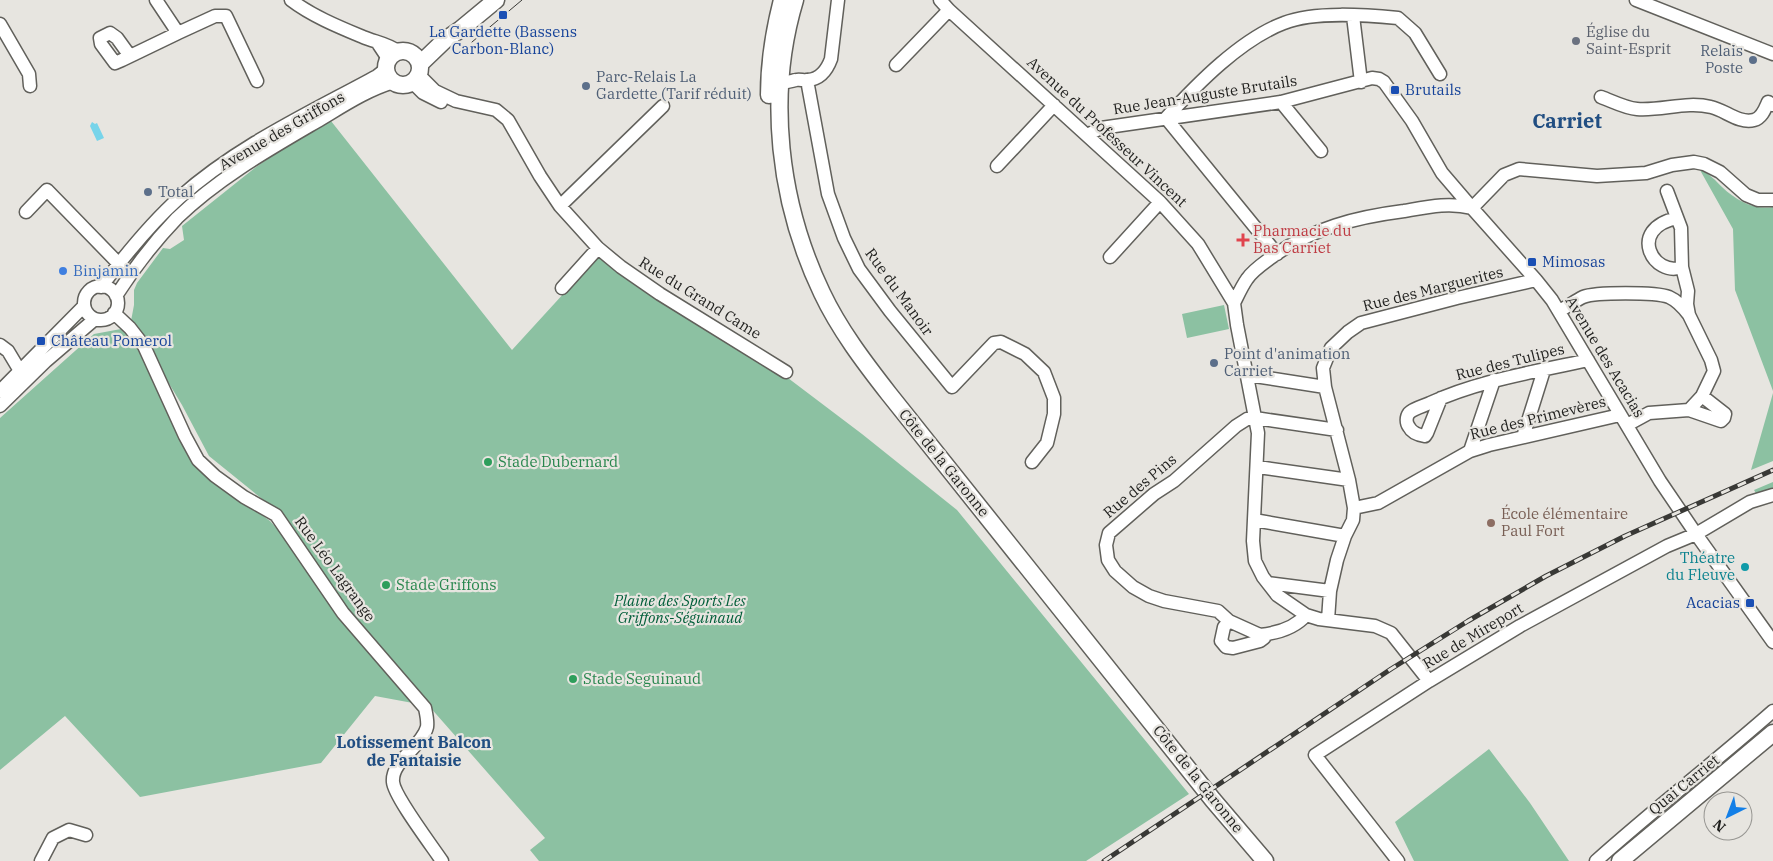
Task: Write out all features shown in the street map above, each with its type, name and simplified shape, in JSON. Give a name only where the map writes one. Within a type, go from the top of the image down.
[{"type":"main road","name":"Avenue des Griffons","points":[[404,67],[462,29],[496,0]]},
{"type":"main road","name":"Côte de la Garonne","points":[[782,0],[776,22],[776,65],[770,133],[775,173],[784,216],[797,258],[814,299],[836,337],[876,392],[1250,861]]},
{"type":"main road","name":"Côte de la Garonne","points":[[795,0],[776,65],[780,82],[780,132],[784,171],[793,214],[805,254],[822,294],[843,331],[889,394],[1213,800],[1265,861]]},
{"type":"main road","name":"Quai Carriet","points":[[1737,762],[1773,719]]},
{"type":"main road","name":"Quai Carriet","points":[[1620,861],[1773,733]]},
{"type":"street","points":[[156,0],[178,33]]},
{"type":"street","name":"Rue du Grand Came","points":[[291,0],[301,8],[389,46],[423,93],[444,103],[456,101],[496,110],[508,120],[540,176],[560,206],[598,248],[660,294],[786,372]]},
{"type":"street","points":[[780,82],[814,79],[821,75],[828,67],[831,59],[838,0]]},
{"type":"street","name":"Avenue du Professeur Vincent","points":[[940,0],[1160,202],[1198,244],[1234,303]]},
{"type":"street","points":[[1636,0],[1773,54]]},
{"type":"street","points":[[896,66],[949,10]]},
{"type":"street","points":[[130,56],[215,16],[226,16],[257,81]]},
{"type":"street","points":[[1276,254],[1166,118],[1180,102],[1235,52],[1257,36],[1285,22],[1319,16],[1398,18],[1415,33],[1440,74]]},
{"type":"street","points":[[1353,16],[1361,82]]},
{"type":"street","points":[[0,24],[30,74],[30,86]]},
{"type":"street","points":[[776,65],[803,80]]},
{"type":"street","name":"Avenue des Griffons","points":[[101,287],[157,219],[201,180],[271,133],[377,76],[404,67]]},
{"type":"street","name":"Avenue des Griffons","points":[[116,296],[158,238],[210,190],[330,113],[382,86],[404,67]]},
{"type":"street","name":"Rue Jean-Auguste Brutails","points":[[1086,135],[1101,128],[1281,102],[1372,78],[1379,79],[1384,82],[1412,120],[1442,173],[1472,208]]},
{"type":"street","name":"Rue du Manoir","points":[[803,80],[828,194],[844,238],[859,269],[890,311],[952,387],[994,343],[1001,342],[1025,354],[1044,372],[1054,398],[1054,414],[1047,443],[1032,462]]},
{"type":"street","points":[[1601,97],[1638,109],[1702,105],[1713,107],[1741,120],[1755,120],[1770,103]]},
{"type":"street","points":[[1281,102],[1321,151]]},
{"type":"street","points":[[997,166],[1054,105]]},
{"type":"street","points":[[560,206],[663,106]]},
{"type":"street","points":[[1429,681],[1391,633],[1375,626],[1319,620],[1306,614],[1278,595],[1263,578],[1255,561],[1253,541],[1258,467],[1258,433],[1234,303],[1247,279],[1276,254],[1308,235],[1365,216],[1458,204],[1472,208],[1504,175],[1519,169],[1597,176],[1646,173],[1683,162],[1704,164],[1720,172],[1746,195],[1758,200],[1773,200]]},
{"type":"street","points":[[26,212],[47,190],[119,264]]},
{"type":"street","points":[[1667,191],[1682,234],[1682,267],[1688,291],[1687,304],[1689,315]]},
{"type":"street","points":[[1110,256],[1160,202]]},
{"type":"street","name":"Avenue des Acacias","points":[[1472,208],[1536,280],[1559,312],[1660,481],[1773,642]]},
{"type":"street","points":[[1677,218],[1660,223],[1655,227],[1650,233],[1649,243],[1652,255],[1658,263],[1669,269],[1682,267]]},
{"type":"street","points":[[562,288],[598,248]]},
{"type":"street","name":"Rue des Marguerites","points":[[1354,508],[1349,480],[1325,387],[1323,368],[1331,348],[1361,323],[1447,300],[1536,280]]},
{"type":"street","points":[[0,391],[20,371],[54,346],[95,319],[106,319],[114,313],[117,305],[116,296],[110,289],[101,287],[88,292],[84,306],[54,346],[0,406]]},
{"type":"street","points":[[1559,312],[1584,297],[1600,294],[1659,295],[1678,302],[1689,315],[1711,360],[1714,371],[1702,396],[1689,410],[1721,421],[1726,414],[1702,396]]},
{"type":"street","points":[[84,306],[86,311],[95,319]]},
{"type":"street","name":"Rue Léo Lagrange","points":[[114,313],[130,328],[144,346],[198,460],[215,476],[244,497],[276,515],[343,613],[425,708],[427,726],[422,738],[397,768],[393,782],[398,795],[442,861]]},
{"type":"street","points":[[0,345],[8,351],[20,371]]},
{"type":"street","name":"Rue des Tulipes","points":[[1441,398],[1494,380],[1588,360]]},
{"type":"street","points":[[1523,437],[1544,370]]},
{"type":"street","points":[[1248,375],[1325,387]]},
{"type":"street","points":[[1470,451],[1494,380]]},
{"type":"street","name":"Rue des Primevères","points":[[1354,508],[1378,503],[1470,451],[1489,445],[1523,437],[1624,420],[1649,413],[1689,410]]},
{"type":"street","points":[[1255,418],[1337,430]]},
{"type":"street","name":"Rue des Pins","points":[[1255,418],[1247,419],[1236,426],[1174,481],[1154,494],[1109,533],[1106,545],[1108,560],[1115,571],[1141,592],[1164,601],[1218,611],[1230,621],[1260,635],[1264,635]]},
{"type":"street","points":[[1258,467],[1349,480]]},
{"type":"street","name":"Rue de Mireport","points":[[1398,861],[1315,755],[1429,681],[1520,626],[1668,546],[1696,534],[1750,502],[1773,495]]},
{"type":"street","points":[[1328,620],[1330,591],[1337,560],[1353,520],[1354,508]]},
{"type":"street","points":[[1254,520],[1345,536]]},
{"type":"street","points":[[1268,583],[1330,591]]},
{"type":"street","points":[[1230,621],[1224,627],[1221,641],[1226,647],[1233,648],[1254,644],[1264,638],[1264,635],[1285,630],[1300,622],[1306,614]]},
{"type":"street","name":"Quai Carriet","points":[[1596,861],[1642,820],[1737,743],[1773,711]]},
{"type":"street","points":[[41,861],[53,838],[69,830],[86,835]]},
{"type":"green space","name":"Plaine des Sports Les Griffons-Séguinaud","points":[[331,121],[512,350],[597,257],[784,375],[862,434],[957,510],[1189,794],[1086,861],[539,861],[530,850],[545,838],[429,706],[375,696],[321,763],[140,797],[65,716],[0,770],[0,418],[94,334],[121,329],[139,349],[198,468],[270,521],[343,603],[291,525],[272,507],[209,456],[182,405],[156,362],[145,336],[131,321],[134,290],[137,283],[163,248],[170,249],[184,240],[182,226],[256,167],[299,138]]},
{"type":"green space","points":[[1700,170],[1710,175],[1739,200],[1752,206],[1773,207],[1773,391],[1735,290],[1733,229]]},
{"type":"green space","points":[[1224,305],[1229,329],[1187,338],[1182,314]]},
{"type":"green space","points":[[1773,393],[1773,461],[1751,470]]},
{"type":"green space","points":[[1773,482],[1773,489],[1757,495],[1754,490]]},
{"type":"green space","points":[[1489,749],[1530,803],[1569,861],[1414,861],[1395,822]]},
{"type":"water","points":[[92,122],[97,123],[104,138],[97,141],[90,126]]},
{"type":"tram line","points":[[472,42],[522,0]]},
{"type":"railway","points":[[1104,861],[1391,669],[1468,621],[1546,576],[1625,536],[1773,470]]},
{"type":"place","name":"La Gardette (Bassens Carbon-Blanc)","points":[[503,15]]},
{"type":"place","name":"Église du Saint-Esprit","points":[[1576,41]]},
{"type":"place","name":"Relais Poste","points":[[1753,60]]},
{"type":"place","name":"Parc-Relais La Gardette (Tarif réduit)","points":[[586,86]]},
{"type":"place","name":"Brutails","points":[[1395,90]]},
{"type":"place","name":"Total","points":[[148,192]]},
{"type":"place","name":"Pharmacie du Bas Carriet","points":[[1243,240]]},
{"type":"place","name":"Mimosas","points":[[1532,262]]},
{"type":"place","name":"Binjamin","points":[[63,271]]},
{"type":"place","name":"Château Pomerol","points":[[41,341]]},
{"type":"place","name":"Point d'animation Carriet","points":[[1214,363]]},
{"type":"place","name":"Stade Dubernard","points":[[488,462]]},
{"type":"place","name":"École élémentaire Paul Fort","points":[[1491,523]]},
{"type":"place","name":"Théatre du Fleuve","points":[[1745,567]]},
{"type":"place","name":"Stade Griffons","points":[[386,585]]},
{"type":"place","name":"Acacias","points":[[1750,603]]},
{"type":"place","name":"Stade Seguinaud","points":[[573,679]]},
{"type":"district","name":"Carriet","points":[[1567,121]]},
{"type":"district","name":"Lotissement Balcon de Fantaisie","points":[[414,751]]}]
